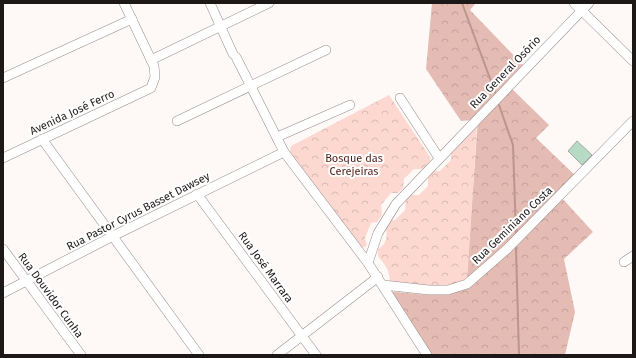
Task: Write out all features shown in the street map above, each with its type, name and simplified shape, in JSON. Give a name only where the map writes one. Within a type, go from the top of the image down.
[{"type":"street","points":[[124,3],[151,60],[269,3]]},
{"type":"street","points":[[210,3],[284,152],[368,263],[427,355]]},
{"type":"street","points":[[574,3],[633,61]]},
{"type":"street","name":"Rua General Osório","points":[[368,263],[378,233],[396,204],[589,3]]},
{"type":"street","points":[[3,78],[132,19]]},
{"type":"street","points":[[178,121],[326,50]]},
{"type":"street","name":"Avenida José Ferro","points":[[3,158],[151,88],[154,82],[155,72],[151,60]]},
{"type":"street","points":[[400,98],[439,158]]},
{"type":"street","points":[[276,138],[350,104]]},
{"type":"street","name":"Rua Geminiano Costa","points":[[380,281],[429,290],[448,290],[467,284],[507,249],[633,121]]},
{"type":"street","points":[[42,139],[199,355]]},
{"type":"street","name":"Rua Pastor Cyrus Basset Dawsey","points":[[3,293],[113,236],[284,152]]},
{"type":"street","name":"Rua José Marrara","points":[[197,194],[316,355]]},
{"type":"street","name":"Rua Douvidor Cunha","points":[[3,249],[81,355]]},
{"type":"street","points":[[624,262],[633,256]]},
{"type":"street","points":[[277,355],[380,281]]},
{"type":"green space","points":[[432,3],[476,3],[470,10],[525,67],[473,120],[461,121],[426,69]]},
{"type":"green space","points":[[509,86],[549,125],[536,138],[578,178],[561,197],[593,232],[564,259],[575,312],[565,355],[426,355],[384,291],[429,295],[466,287],[478,118]]},
{"type":"green space","name":"Bosque das Cerejeiras","points":[[389,95],[430,157],[430,161],[422,169],[414,169],[404,179],[403,188],[398,193],[391,193],[381,205],[382,215],[377,222],[371,223],[365,238],[367,245],[360,248],[291,156],[290,151],[291,146]]},
{"type":"green space","points":[[477,125],[467,284],[393,291],[385,265],[378,256],[378,249],[383,245],[386,239],[385,226],[390,220],[395,220],[405,210],[406,200],[410,195],[419,195],[428,186],[428,177],[431,171],[440,171],[451,160],[451,152]]},
{"type":"building","points":[[577,141],[592,155],[582,165],[568,151]]},
{"type":"waterway","points":[[462,3],[495,92]]},
{"type":"waterway","points":[[499,105],[513,145],[516,235]]},
{"type":"waterway","points":[[516,248],[519,355]]}]
